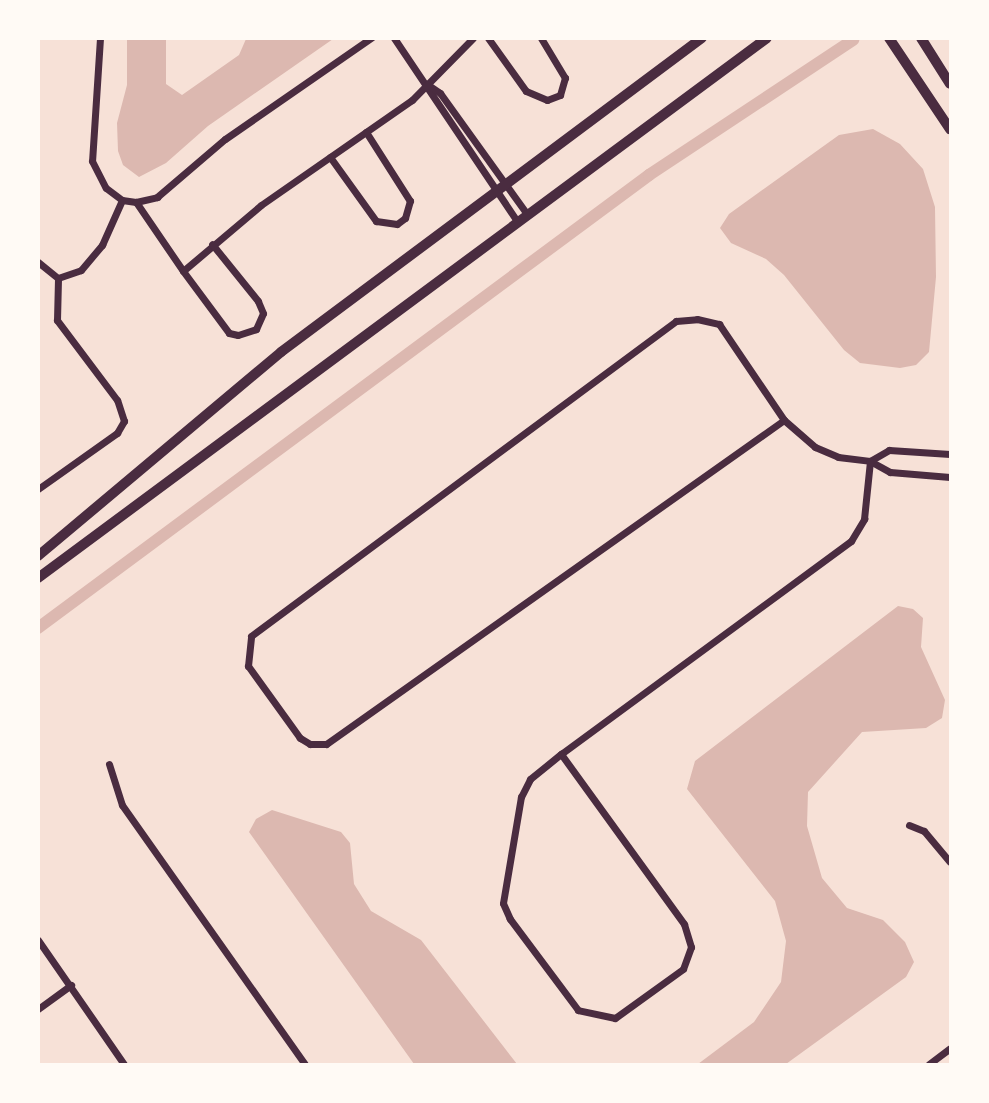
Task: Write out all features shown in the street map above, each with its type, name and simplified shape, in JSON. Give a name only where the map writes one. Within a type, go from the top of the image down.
[{"type":"main road","points":[[38,556],[281,352],[702,38]]},
{"type":"main road","points":[[38,578],[767,38]]},
{"type":"street","points":[[100,38],[92,161],[95,175],[122,200],[136,202],[157,197],[225,139],[371,38]]},
{"type":"street","points":[[394,38],[517,221]]},
{"type":"street","points":[[183,271],[212,244],[412,100],[473,38]]},
{"type":"street","points":[[488,38],[526,92],[547,100],[559,95],[565,78],[541,38]]},
{"type":"street","points":[[889,38],[950,130]]},
{"type":"street","points":[[921,38],[950,84]]},
{"type":"street","points":[[426,84],[440,93],[527,214]]},
{"type":"street","points":[[452,128],[460,121]]},
{"type":"street","points":[[330,157],[376,221],[397,224],[405,218],[410,201],[366,132]]},
{"type":"street","points":[[38,262],[58,278],[69,277],[91,262],[122,200]]},
{"type":"street","points":[[136,202],[229,333],[238,335],[256,329],[263,321],[258,300],[212,244]]},
{"type":"street","points":[[38,489],[117,433],[124,421],[117,400],[57,320],[58,278]]},
{"type":"street","points":[[784,420],[326,744],[310,744],[300,738],[248,666],[246,654],[250,636],[676,321],[696,319],[719,324],[784,420],[815,447],[838,457],[870,461],[890,472],[950,477]]},
{"type":"street","points":[[870,461],[889,450],[950,454]]},
{"type":"street","points":[[561,754],[684,924],[691,947],[683,969],[615,1018],[594,1017],[578,1010],[510,919],[503,903],[521,796],[530,779],[561,754],[851,541],[864,519],[870,461]]},
{"type":"street","points":[[109,764],[122,805],[305,1065]]},
{"type":"street","points":[[909,825],[924,831],[950,862]]},
{"type":"street","points":[[38,940],[124,1065]]},
{"type":"street","points":[[38,1009],[71,985]]},
{"type":"street","points":[[929,1065],[950,1048]]},
{"type":"shaded area","points":[[127,39],[166,39],[166,84],[182,95],[239,55],[246,39],[333,39],[208,126],[166,163],[139,177],[123,165],[118,151],[117,123],[127,85]]},
{"type":"shaded area","points":[[873,129],[900,144],[923,169],[935,207],[936,277],[929,352],[916,365],[900,368],[860,363],[844,350],[784,275],[766,259],[731,243],[720,228],[729,214],[839,135]]},
{"type":"shaded area","points":[[898,606],[913,609],[923,618],[921,647],[945,700],[942,718],[926,728],[862,732],[808,792],[807,826],[822,878],[847,908],[883,920],[905,942],[914,962],[906,977],[786,1064],[698,1064],[754,1022],[781,982],[786,941],[775,901],[687,789],[695,761]]},
{"type":"shaded area","points":[[272,810],[341,832],[350,843],[354,884],[371,911],[421,940],[517,1064],[414,1064],[249,832],[256,819]]},
{"type":"waterway","points":[[38,628],[649,175],[853,40]]}]
